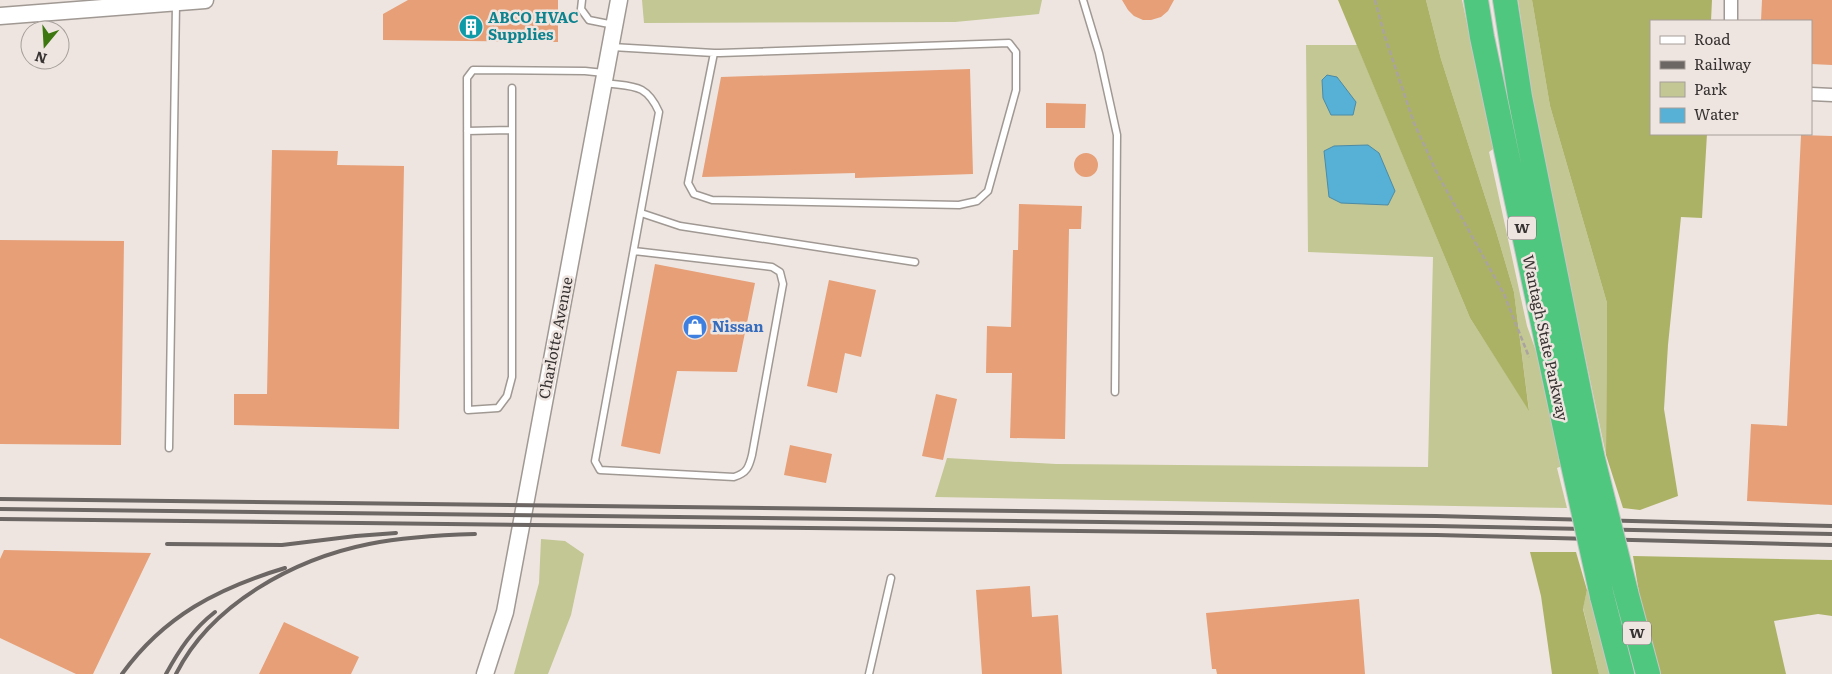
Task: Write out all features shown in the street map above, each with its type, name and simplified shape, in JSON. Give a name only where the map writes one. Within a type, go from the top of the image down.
[{"type":"highway","name":"Wantagh State Parkway","points":[[1476,0],[1482,37],[1582,456],[1626,592],[1648,674]]},
{"type":"highway","name":"Wantagh State Parkway","points":[[1505,0],[1582,456],[1602,596],[1622,674]]},
{"type":"street","points":[[0,16],[205,0]]},
{"type":"street","name":"Charlotte Avenue","points":[[485,674],[505,612],[619,0]]},
{"type":"street","points":[[1731,20],[1732,0]]},
{"type":"street","points":[[1812,94],[1832,96]]},
{"type":"lane","points":[[582,0],[581,10],[590,20],[614,25]]},
{"type":"lane","points":[[1082,0],[1099,52],[1117,134],[1115,392]]},
{"type":"lane","points":[[169,448],[176,3]]},
{"type":"lane","points":[[610,47],[714,53],[1009,43],[1016,52],[1016,90],[988,191],[977,202],[959,204],[712,200],[694,194],[688,183],[714,53]]},
{"type":"lane","points":[[512,88],[512,377],[507,396],[498,408],[468,410],[467,78],[473,70],[585,71],[642,88],[654,100],[659,112],[595,461],[600,470],[734,477],[743,474],[748,468],[752,455],[783,284],[780,272],[772,267],[634,251]]},
{"type":"lane","points":[[467,130],[512,130]]},
{"type":"lane","points":[[640,213],[680,226],[915,262]]},
{"type":"lane","points":[[869,674],[891,578]]},
{"type":"path","points":[[1375,0],[1385,37],[1414,123],[1438,175],[1504,294],[1529,357]]},
{"type":"green space","points":[[642,0],[1042,0],[1039,14],[955,22],[644,23]]},
{"type":"green space","points":[[1338,0],[1426,0],[1441,59],[1514,292],[1529,411],[1470,318]]},
{"type":"green space","points":[[1426,0],[1462,0],[1482,92],[1497,146],[1489,152],[1527,326],[1541,365],[1562,466],[1557,468],[1567,508],[935,497],[947,458],[1056,464],[1428,467],[1433,257],[1308,252],[1306,45],[1357,45],[1470,318],[1529,410],[1514,292],[1441,59]]},
{"type":"green space","points":[[1518,0],[1532,0],[1550,106],[1607,303],[1606,455],[1531,91]]},
{"type":"green space","points":[[1532,0],[1712,0],[1711,20],[1650,20],[1650,135],[1707,135],[1702,218],[1681,217],[1668,345],[1664,409],[1678,496],[1640,510],[1623,508],[1606,455],[1607,303],[1550,106]]},
{"type":"green space","points":[[541,539],[565,541],[584,554],[571,615],[548,674],[514,674],[539,583]]},
{"type":"green space","points":[[1530,552],[1576,552],[1587,590],[1583,609],[1599,674],[1552,674],[1541,596]]},
{"type":"green space","points":[[1633,556],[1832,560],[1832,616],[1818,614],[1774,621],[1786,674],[1660,674],[1640,599]]},
{"type":"green space","points":[[1587,590],[1594,591],[1614,674],[1599,674],[1583,608]]},
{"type":"water","points":[[1327,75],[1337,77],[1356,102],[1353,115],[1331,115],[1323,98],[1322,80]]},
{"type":"water","points":[[1368,145],[1379,153],[1395,191],[1388,205],[1341,203],[1329,197],[1324,151],[1334,146]]},
{"type":"building","name":"ABCO HVAC Supplies","points":[[408,0],[558,0],[558,42],[383,40],[383,14]]},
{"type":"building","points":[[1122,0],[1174,0],[1168,11],[1161,17],[1143,20],[1134,16]]},
{"type":"building","points":[[1762,0],[1832,0],[1832,65],[1812,64],[1812,20],[1761,20]]},
{"type":"building","points":[[970,69],[973,174],[855,178],[855,173],[702,177],[721,77]]},
{"type":"building","points":[[1046,103],[1086,104],[1085,128],[1046,128]]},
{"type":"building","points":[[1801,135],[1832,136],[1832,505],[1747,501],[1751,424],[1787,426]]},
{"type":"building","points":[[272,150],[338,151],[337,165],[404,166],[399,429],[234,425],[234,394],[267,394]]},
{"type":"building","points":[[1086,153],[1094,157],[1098,165],[1094,173],[1086,177],[1078,173],[1074,165],[1078,157]]},
{"type":"building","points":[[1019,204],[1082,206],[1081,229],[1069,229],[1065,439],[1010,438],[1012,373],[986,373],[987,326],[1011,327],[1013,250],[1018,250]]},
{"type":"building","points":[[0,240],[124,241],[121,445],[0,444]]},
{"type":"building","name":"Nissan","points":[[655,264],[755,283],[737,372],[677,371],[660,454],[621,446]]},
{"type":"building","points":[[829,280],[876,290],[861,357],[845,353],[837,393],[807,386]]},
{"type":"building","points":[[936,394],[957,399],[943,460],[922,456]]},
{"type":"building","points":[[790,445],[832,454],[826,483],[784,475]]},
{"type":"building","points":[[4,550],[151,553],[93,674],[76,674],[0,638],[0,559]]},
{"type":"building","points":[[1030,586],[1032,617],[1058,615],[1062,674],[982,674],[976,590]]},
{"type":"building","points":[[1359,599],[1365,674],[1217,674],[1216,669],[1212,669],[1206,613]]},
{"type":"building","points":[[284,622],[359,657],[351,674],[259,674]]},
{"type":"railway","points":[[0,499],[1436,516],[1832,526]]},
{"type":"railway","points":[[0,509],[1435,526],[1832,534]]},
{"type":"railway","points":[[0,519],[1437,535],[1832,545]]},
{"type":"railway","points":[[167,544],[282,545],[396,533]]},
{"type":"railway","points":[[176,674],[191,649],[210,626],[258,588],[284,573],[341,551],[369,544],[422,537],[475,534]]},
{"type":"railway","points":[[122,674],[138,654],[174,620],[215,595],[260,576],[285,568]]},
{"type":"railway","points":[[166,674],[187,640],[215,612]]},
{"type":"place","name":"ABCO HVAC Supplies","points":[[471,27]]},
{"type":"place","name":"Nissan","points":[[695,327]]}]
